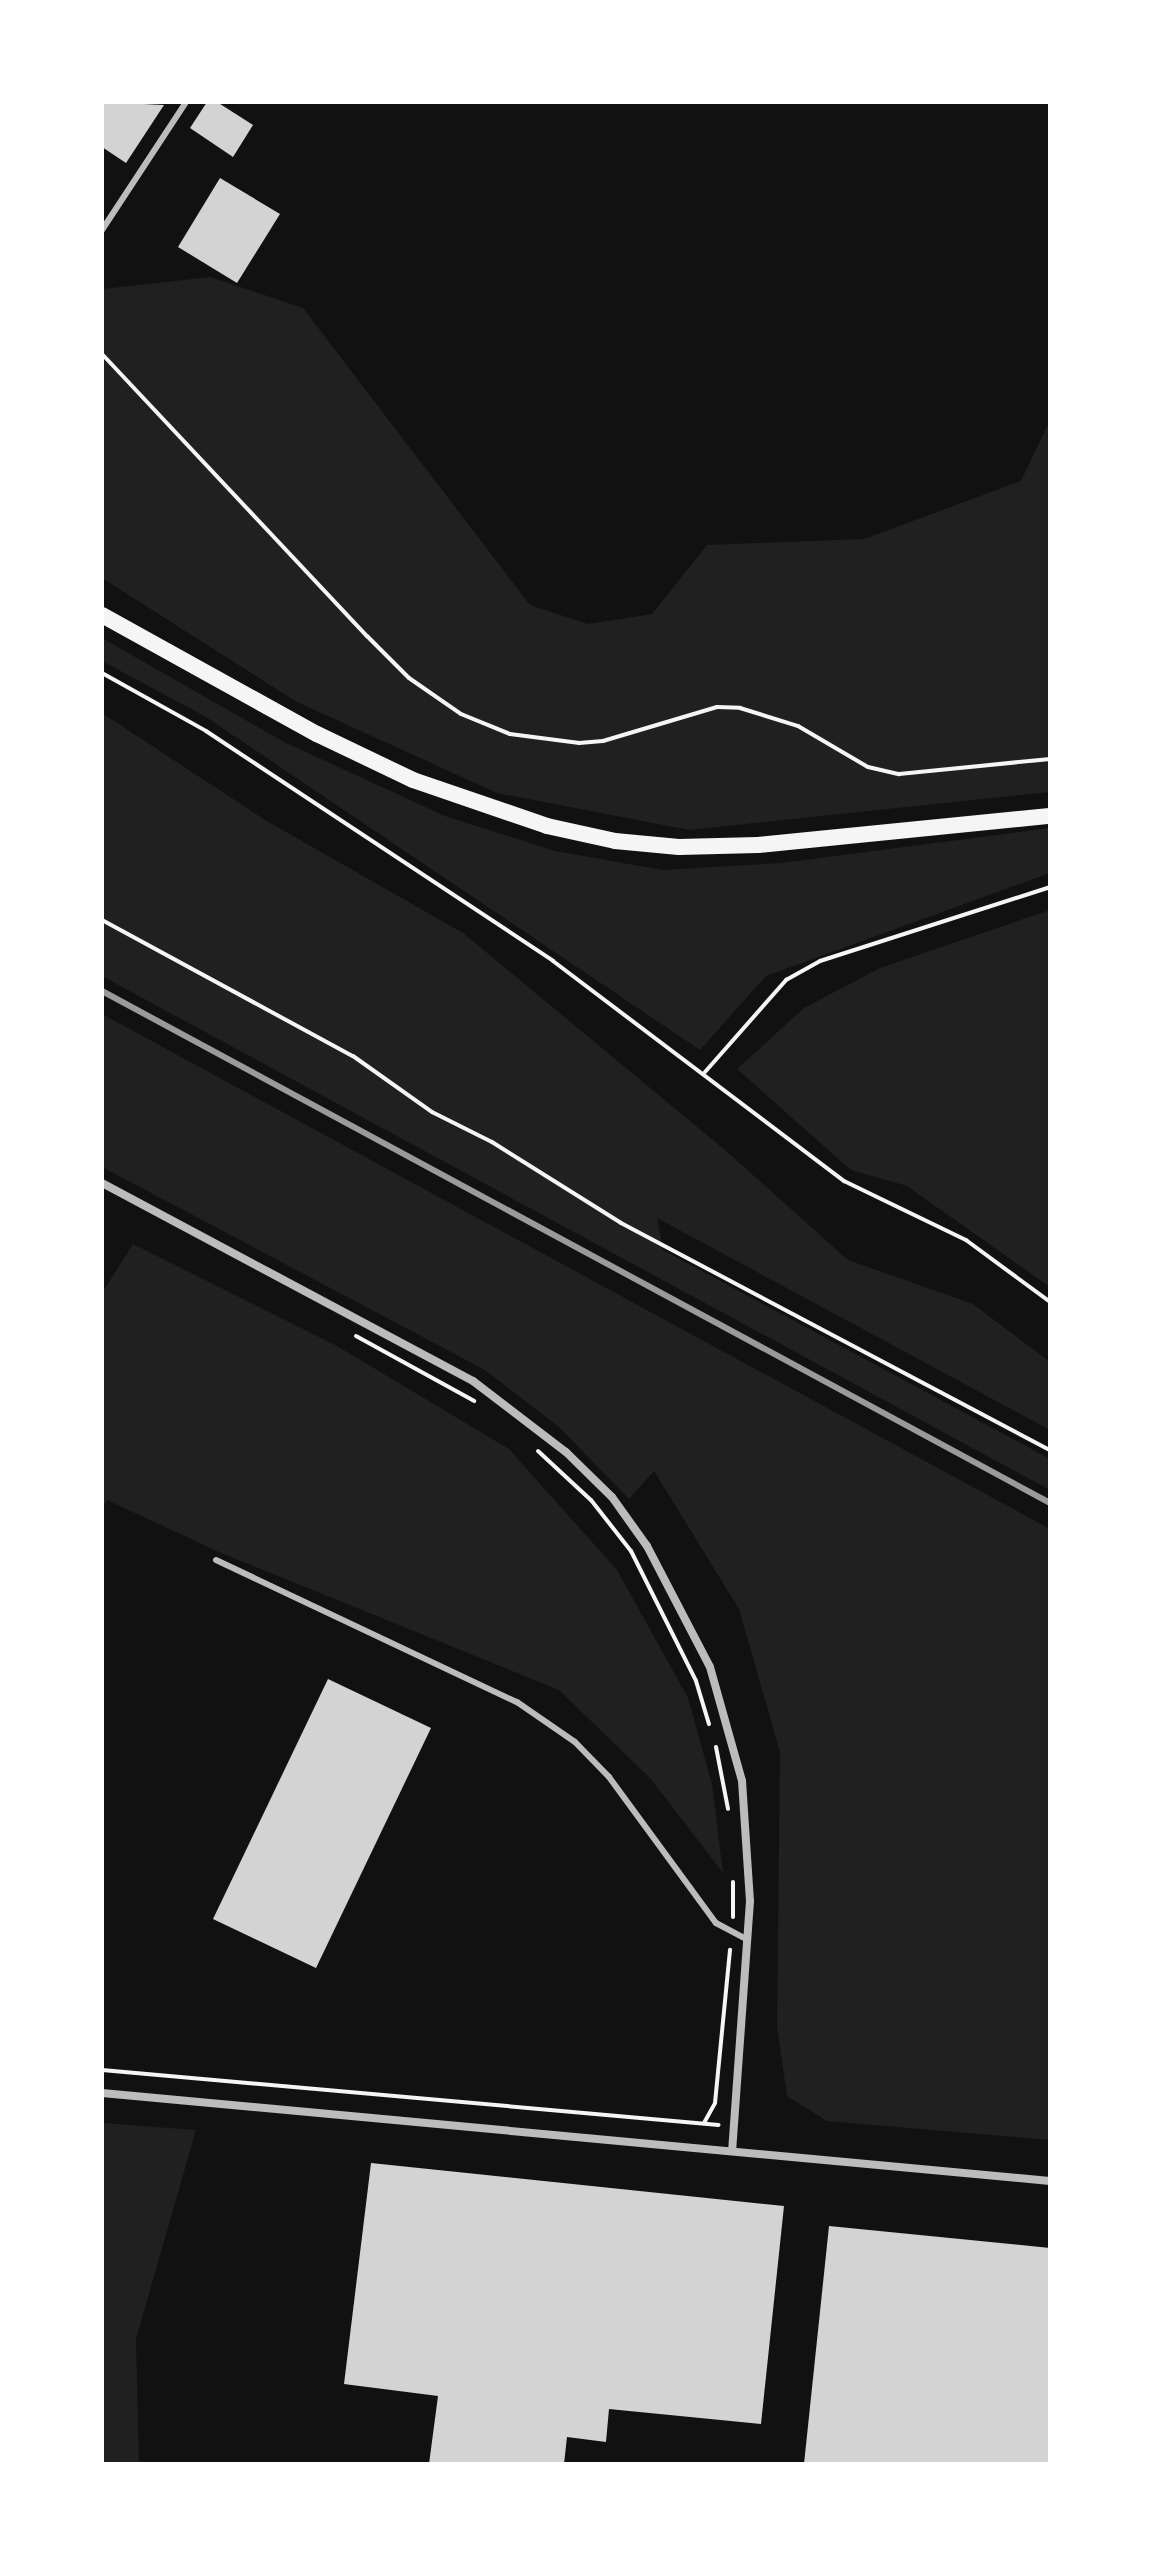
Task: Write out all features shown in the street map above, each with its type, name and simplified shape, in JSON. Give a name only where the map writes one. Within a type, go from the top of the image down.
[{"type":"main road","points":[[102,615],[317,734],[413,780],[547,826],[615,841],[679,847],[758,845],[1050,816]]},
{"type":"street","points":[[102,1183],[473,1381],[526,1417],[612,1497],[677,1601],[727,1718],[742,1781],[748,1844],[748,1940],[732,2150]]},
{"type":"street","points":[[102,2093],[1050,2181]]},
{"type":"lane","points":[[102,230],[186,102]]},
{"type":"lane","points":[[216,1560],[517,1702],[575,1742],[609,1777],[716,1923],[748,1940]]},
{"type":"path","points":[[102,354],[367,636],[409,678],[461,714],[510,734],[579,743],[603,741],[717,707],[740,708],[798,726],[868,767],[899,774],[1050,759]]},
{"type":"path","points":[[102,673],[206,731],[516,936],[705,1072],[844,1181],[966,1240],[1050,1302]]},
{"type":"path","points":[[705,1072],[786,980],[820,961],[1050,887]]},
{"type":"path","points":[[102,920],[353,1056],[432,1112],[492,1142],[562,1190],[1050,1450]]},
{"type":"path","points":[[343,1329],[477,1403]]},
{"type":"path","points":[[528,1442],[591,1500],[631,1551],[696,1681],[715,1740],[728,1814]]},
{"type":"path","points":[[704,2123],[715,2103],[732,1934],[733,1876]]},
{"type":"path","points":[[102,2070],[734,2126]]},
{"type":"shaded area","points":[[211,277],[303,308],[530,605],[588,624],[652,614],[707,545],[864,539],[1021,481],[1050,420],[1050,792],[689,830],[497,793],[297,702],[102,578],[102,289]]},
{"type":"shaded area","points":[[102,638],[286,743],[445,816],[555,851],[663,870],[781,863],[1050,828],[1050,873],[766,976],[700,1050],[206,717],[102,661]]},
{"type":"shaded area","points":[[102,713],[265,820],[463,933],[725,1150],[848,1260],[973,1304],[1050,1362],[1050,1430],[657,1218],[663,1250],[1050,1459],[1050,1490],[102,976]]},
{"type":"shaded area","points":[[1050,910],[1050,1287],[907,1186],[851,1170],[737,1069],[804,1008],[880,968]]},
{"type":"shaded area","points":[[102,1014],[1050,1529],[1050,2140],[827,2121],[787,2096],[777,2027],[780,1752],[739,1609],[654,1471],[629,1499],[559,1427],[485,1370],[102,1167]]},
{"type":"shaded area","points":[[133,1244],[337,1346],[509,1449],[617,1570],[688,1698],[712,1784],[723,1873],[651,1779],[559,1690],[219,1552],[107,1500],[102,1508],[102,1293]]},
{"type":"shaded area","points":[[102,2123],[196,2130],[136,2339],[139,2464],[102,2464]]},
{"type":"building","points":[[102,102],[164,105],[126,163],[102,147]]},
{"type":"building","points":[[207,102],[217,102],[253,125],[233,157],[190,128]]},
{"type":"building","points":[[220,178],[280,214],[237,283],[178,247]]},
{"type":"building","points":[[328,1679],[431,1728],[316,1968],[213,1919]]},
{"type":"building","points":[[371,2163],[784,2206],[761,2424],[609,2409],[606,2442],[567,2437],[564,2464],[429,2464],[438,2396],[344,2384]]},
{"type":"building","points":[[829,2226],[1050,2248],[1050,2464],[804,2464]]},
{"type":"railway","points":[[102,991],[1050,1503]]}]
